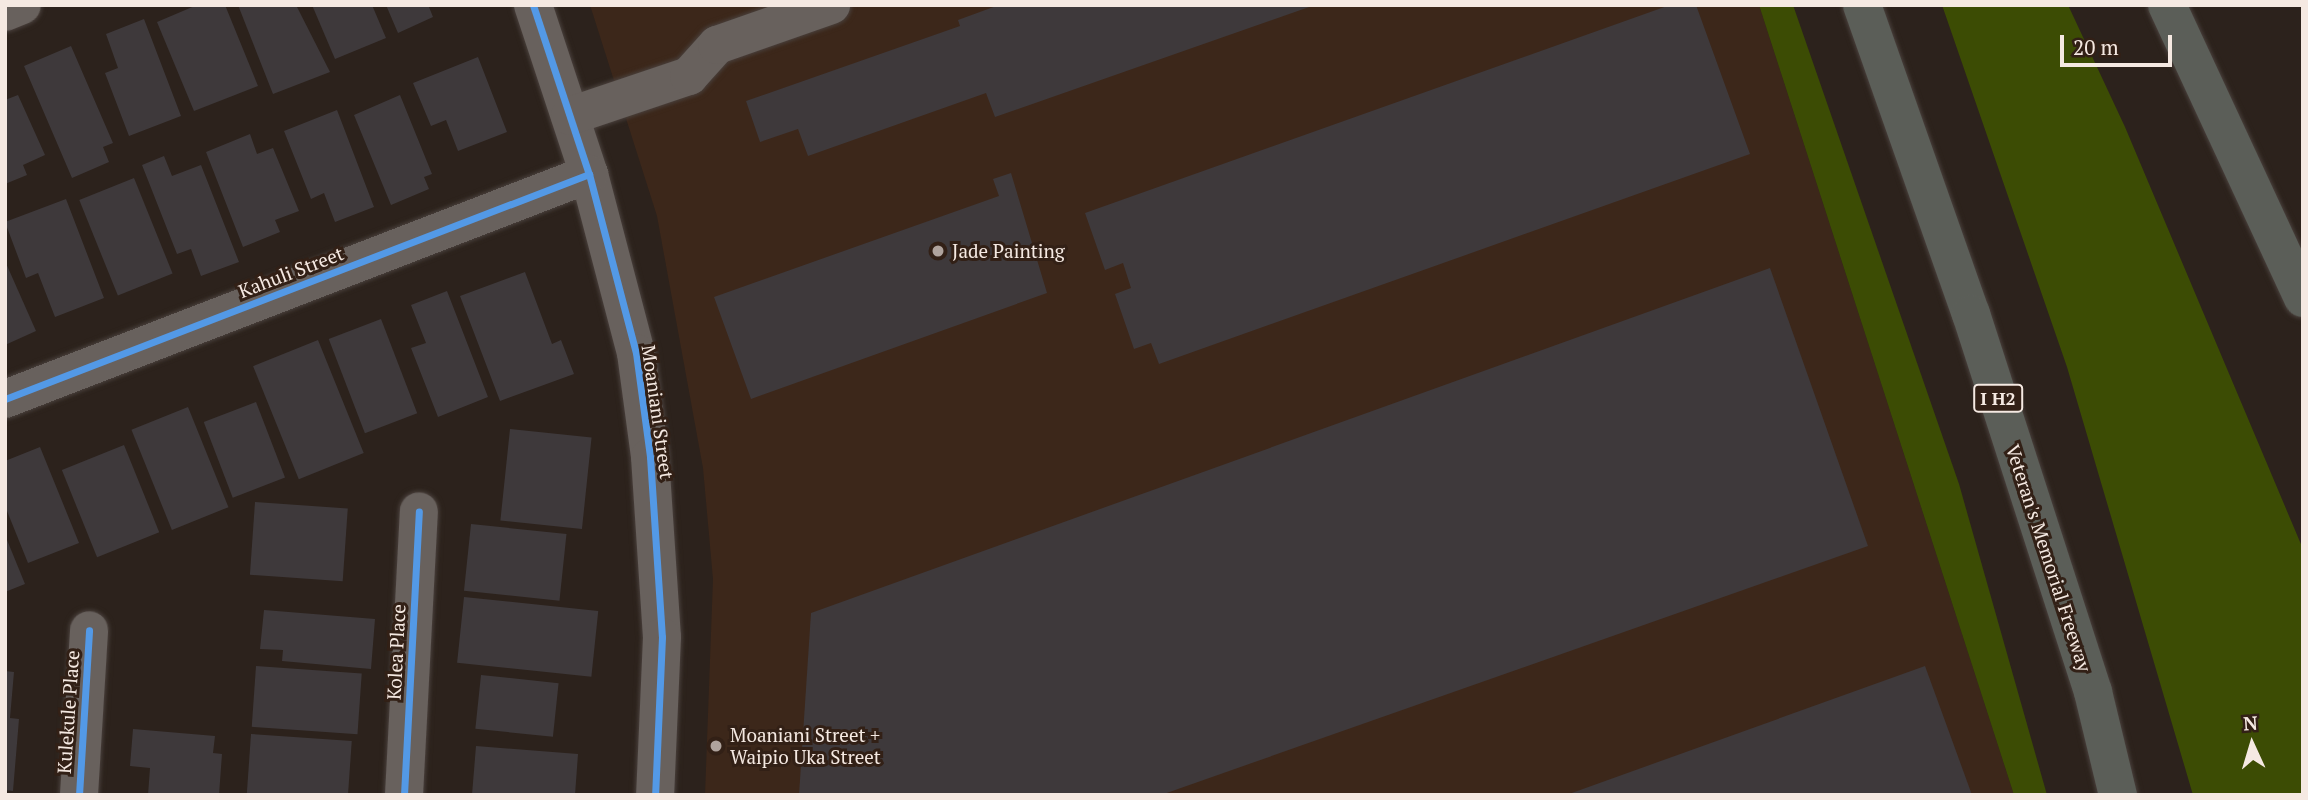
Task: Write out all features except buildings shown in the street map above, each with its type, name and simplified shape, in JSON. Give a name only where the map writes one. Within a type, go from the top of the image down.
[{"type":"highway","name":"Veteran's Memorial Freeway","points":[[1862,5],[1975,327],[2093,692],[2119,795]]},
{"type":"highway","points":[[2167,5],[2303,298]]},
{"type":"street","points":[[5,12],[22,5]]},
{"type":"street","name":"Moaniani Street","points":[[533,5],[589,174],[636,352],[650,457],[662,637],[655,795]]},
{"type":"street","points":[[570,116],[689,76],[716,46],[831,5]]},
{"type":"street","name":"Kahuli Street","points":[[5,399],[589,174]]},
{"type":"street","name":"Kolea Place","points":[[404,795],[419,511]]},
{"type":"street","name":"Kulekule Place","points":[[79,795],[89,630]]},
{"type":"shaded area","points":[[590,5],[1759,5],[2014,795],[705,795],[713,579],[703,468],[657,216]]},
{"type":"green space","points":[[1759,5],[1793,5],[1959,484],[2047,795],[2014,795]]},
{"type":"green space","points":[[1942,5],[2068,5],[2125,127],[2303,549],[2303,795],[2193,795],[2067,367]]},
{"type":"cycle path","points":[[533,5],[589,174],[636,353],[650,457],[662,637],[655,795]]},
{"type":"cycle path","points":[[5,399],[589,174]]},
{"type":"cycle path","points":[[404,795],[419,511]]},
{"type":"cycle path","points":[[79,795],[89,630]]},
{"type":"place","name":"Jade Painting","points":[[938,251]]},
{"type":"place","name":"Moaniani Street + Waipio Uka Street","points":[[716,746]]}]
